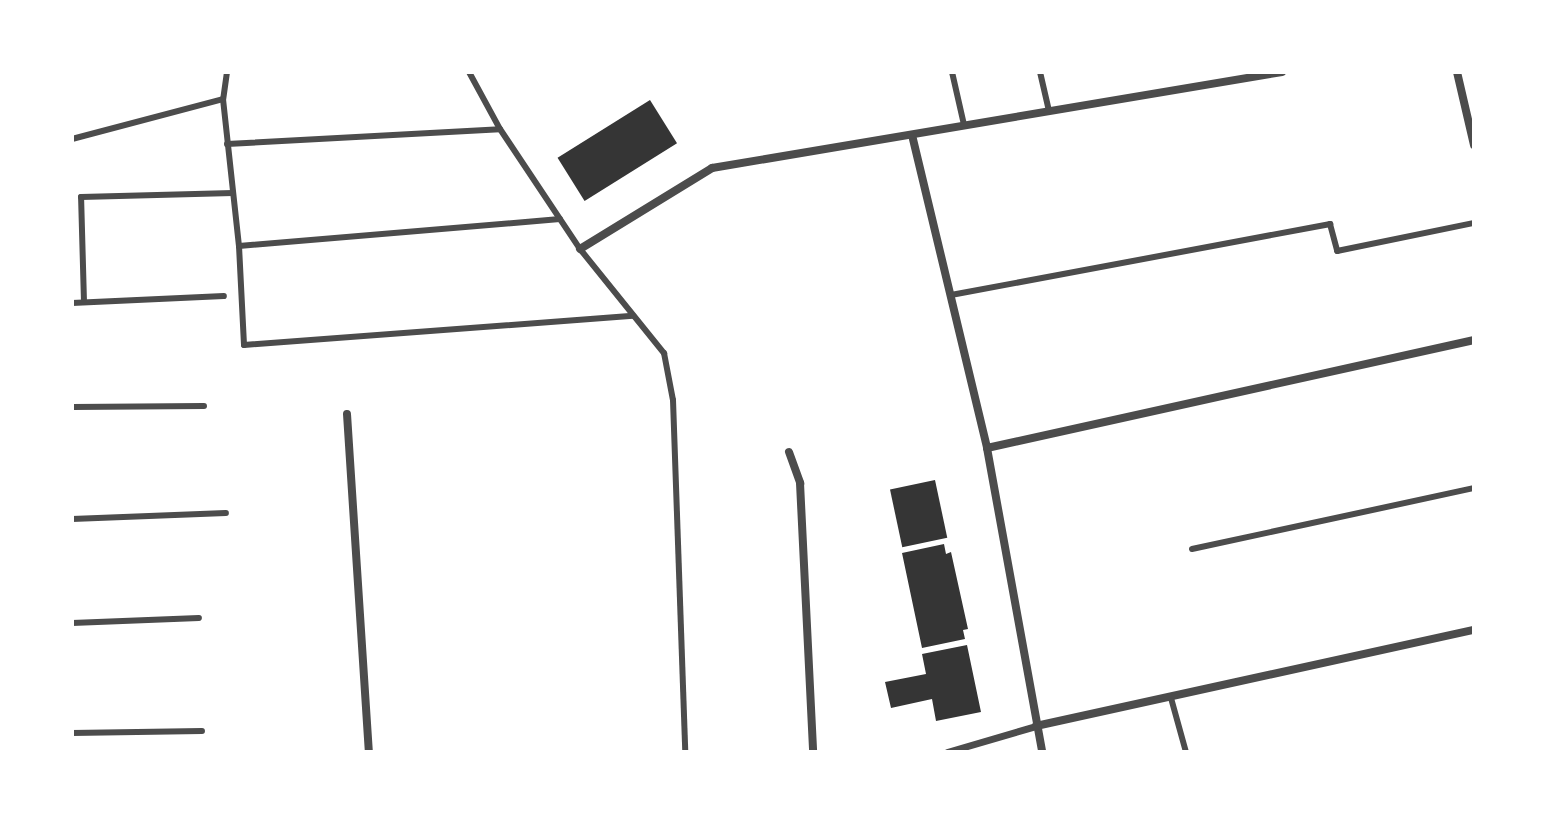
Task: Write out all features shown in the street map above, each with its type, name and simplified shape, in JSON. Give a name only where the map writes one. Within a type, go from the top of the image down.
[{"type":"street","points":[[580,249],[712,168],[1282,72]]},
{"type":"street","points":[[1457,72],[1474,145]]},
{"type":"street","points":[[912,135],[987,448],[1042,752]]},
{"type":"street","points":[[987,448],[1474,340]]},
{"type":"street","points":[[347,414],[369,752]]},
{"type":"street","points":[[789,452],[800,483],[813,752]]},
{"type":"street","points":[[947,752],[1036,726],[1474,630]]},
{"type":"lane","points":[[227,72],[223,99],[239,246],[244,345],[634,316]]},
{"type":"lane","points":[[469,72],[500,129],[580,249],[664,353],[673,400],[685,752]]},
{"type":"lane","points":[[952,72],[964,125]]},
{"type":"lane","points":[[1040,72],[1049,110]]},
{"type":"lane","points":[[72,139],[223,99]]},
{"type":"lane","points":[[227,144],[500,129]]},
{"type":"lane","points":[[84,302],[81,197],[233,193]]},
{"type":"lane","points":[[239,246],[560,219]]},
{"type":"lane","points":[[951,295],[1330,224],[1337,251],[1474,223]]},
{"type":"lane","points":[[72,238],[82,237]]},
{"type":"lane","points":[[72,303],[224,296]]},
{"type":"lane","points":[[72,407],[204,406]]},
{"type":"lane","points":[[1192,549],[1474,488]]},
{"type":"lane","points":[[72,519],[226,513]]},
{"type":"lane","points":[[72,623],[199,618]]},
{"type":"lane","points":[[1171,698],[1186,752]]},
{"type":"lane","points":[[72,733],[202,731]]},
{"type":"building","points":[[650,100],[677,143],[585,201],[558,158]]},
{"type":"building","points":[[935,480],[947,538],[902,547],[890,490]]},
{"type":"building","points":[[944,544],[946,554],[951,552],[968,629],[963,630],[965,639],[922,648],[902,553]]},
{"type":"building","points":[[967,645],[981,712],[936,721],[932,699],[891,708],[885,682],[926,674],[922,654]]}]
